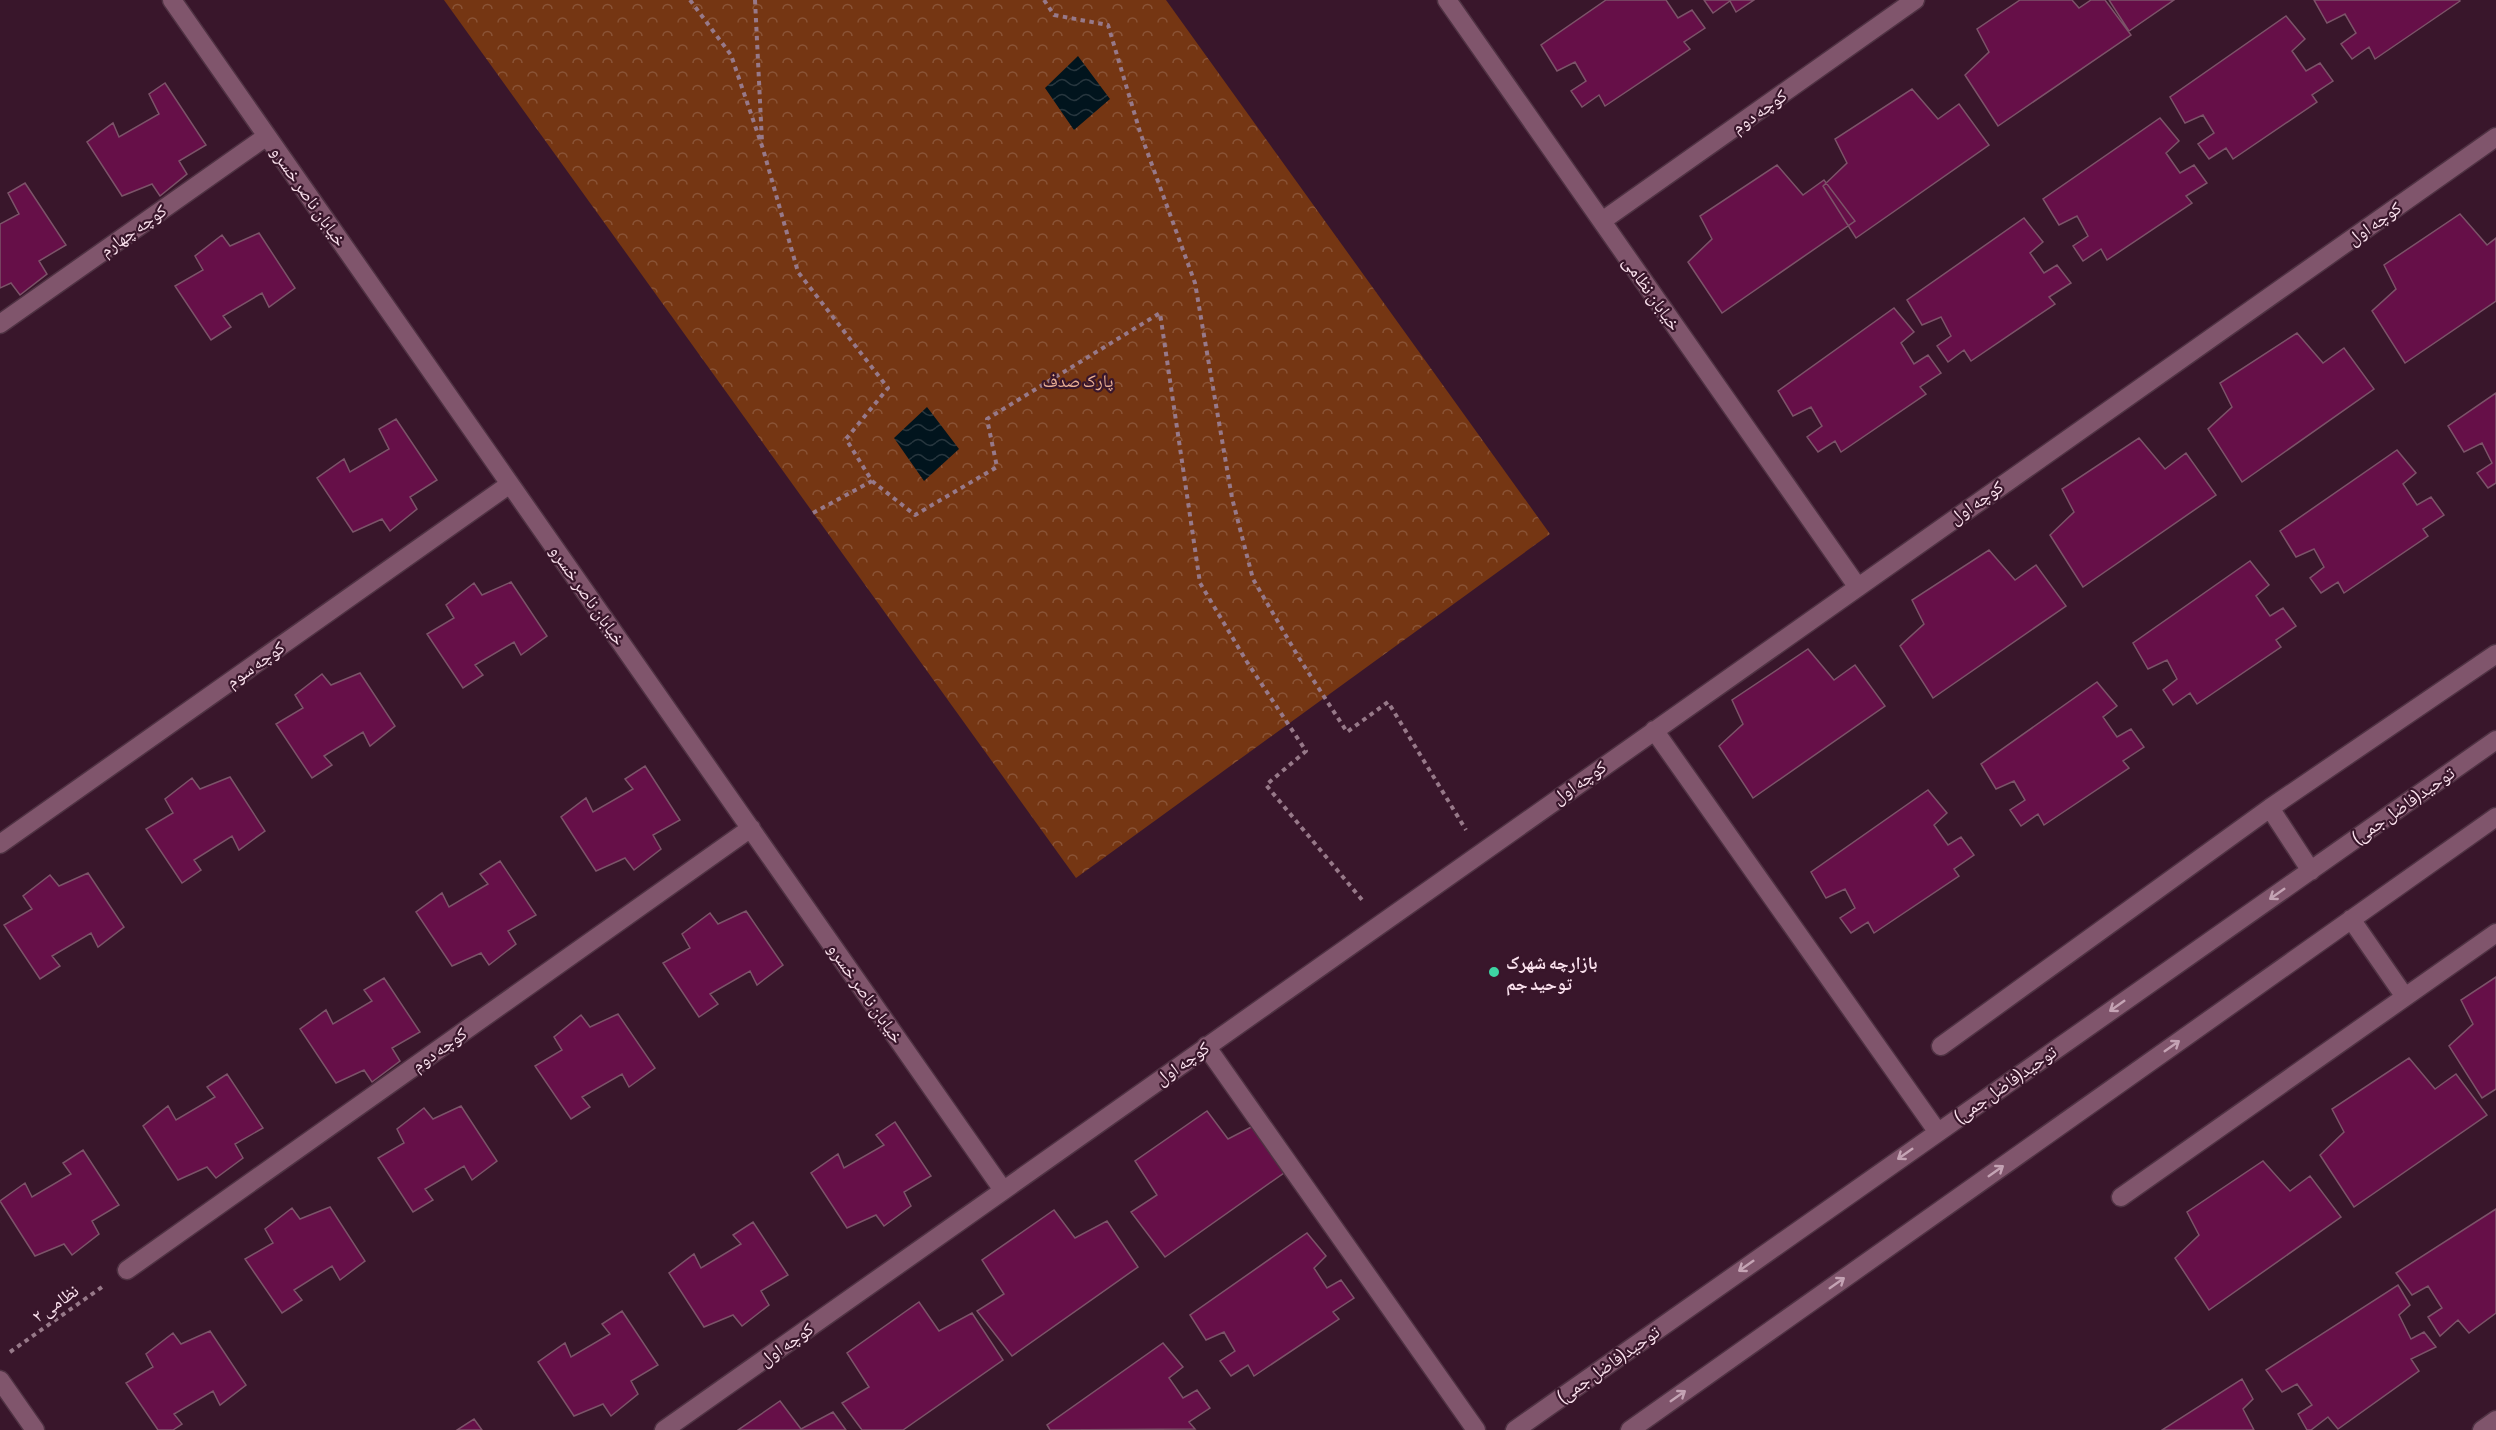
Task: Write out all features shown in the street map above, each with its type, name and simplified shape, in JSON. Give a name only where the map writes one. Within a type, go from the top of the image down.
[{"type":"street","name":"خیابان ناصر خسرو","points":[[172,0],[1003,1190]]},
{"type":"street","name":"خیابان نظامی","points":[[1447,0],[1857,586]]},
{"type":"street","name":"کوچه دوم","points":[[1602,221],[1915,0]]},
{"type":"street","name":"کوچه چهارم","points":[[0,324],[267,136]]},
{"type":"street","name":"کوچه اول","points":[[664,1430],[2496,137]]},
{"type":"street","name":"کوچه سوم","points":[[0,844],[510,484]]},
{"type":"street","points":[[1941,1046],[2270,808],[2496,654]]},
{"type":"street","points":[[1654,730],[1937,1131]]},
{"type":"street","name":"توحید(فاضل جمی)","points":[[1515,1430],[2496,740]]},
{"type":"street","points":[[2270,808],[2311,871]]},
{"type":"street","points":[[1630,1430],[2496,817]]},
{"type":"street","name":"کوچه دوم","points":[[126,1270],[751,828]]},
{"type":"street","points":[[2351,919],[2404,997]]},
{"type":"street","points":[[2121,1197],[2496,933]]},
{"type":"street","points":[[1206,1047],[1476,1430]]},
{"type":"street","points":[[0,1380],[35,1430]]},
{"type":"street","points":[[2482,1430],[2496,1420]]},
{"type":"path","points":[[690,0],[731,55],[763,149],[798,272],[888,388],[846,439],[872,481],[915,515],[997,467],[987,419],[1160,313],[1200,583],[1247,662],[1306,751],[1266,785],[1381,922]]},
{"type":"path","points":[[755,0],[763,149]]},
{"type":"path","points":[[1044,0],[1054,15],[1108,25],[1140,132],[1195,283],[1232,498],[1253,579],[1299,658],[1347,732],[1388,702],[1479,853]]},
{"type":"path","points":[[813,513],[872,481]]},
{"type":"path","name":"نظامی ۲","points":[[0,1359],[126,1270]]},
{"type":"green space","name":"پارک صدف","points":[[444,0],[1166,0],[1550,534],[1076,878]]},
{"type":"water","points":[[1078,56],[1110,99],[1074,130],[1045,88]]},
{"type":"water","points":[[927,407],[959,449],[924,481],[894,438]]},
{"type":"building","points":[[1606,0],[1666,0],[1678,18],[1692,10],[1705,28],[1684,42],[1690,49],[1605,106],[1599,95],[1582,107],[1571,91],[1586,81],[1575,62],[1557,71],[1541,45]]},
{"type":"building","points":[[1704,0],[1754,0],[1736,12],[1730,1],[1713,13]]},
{"type":"building","points":[[2020,0],[2072,0],[2079,8],[2091,0],[2105,0],[2131,35],[1998,126],[1965,75],[1989,52],[1977,29]]},
{"type":"building","points":[[2109,0],[2174,0],[2129,31]]},
{"type":"building","points":[[2314,0],[2460,1],[2375,59],[2369,47],[2352,59],[2341,44],[2356,33],[2345,14],[2327,23]]},
{"type":"building","points":[[2286,16],[2305,39],[2292,51],[2306,71],[2320,63],[2333,81],[2312,95],[2317,102],[2233,159],[2226,148],[2209,159],[2198,144],[2214,133],[2203,115],[2185,123],[2170,97]]},
{"type":"building","points":[[165,83],[206,145],[179,161],[187,174],[160,196],[152,184],[122,196],[87,142],[113,123],[119,137],[159,114],[149,94]]},
{"type":"building","points":[[1912,89],[1938,119],[1959,104],[1989,145],[1856,238],[1823,186],[1847,163],[1835,139]]},
{"type":"building","points":[[2160,118],[2179,141],[2166,153],[2180,173],[2194,165],[2207,183],[2186,196],[2192,203],[2107,260],[2101,249],[2083,261],[2073,246],[2088,236],[2077,216],[2059,225],[2043,199]]},
{"type":"building","points":[[1777,165],[1803,195],[1824,180],[1855,221],[1722,313],[1688,262],[1712,239],[1700,216]]},
{"type":"building","points":[[25,183],[66,245],[39,261],[47,274],[20,295],[11,283],[0,288],[0,224],[19,214],[8,193]]},
{"type":"building","points":[[2460,214],[2487,245],[2496,238],[2496,301],[2405,363],[2372,311],[2396,289],[2384,265]]},
{"type":"building","points":[[2024,218],[2043,242],[2030,253],[2044,273],[2057,265],[2071,283],[2049,297],[2055,304],[1971,361],[1964,350],[1948,362],[1937,346],[1951,336],[1941,317],[1922,325],[1907,300]]},
{"type":"building","points":[[259,233],[295,288],[269,307],[262,293],[223,316],[231,327],[211,340],[175,286],[203,270],[195,256],[222,235],[230,246]]},
{"type":"building","points":[[1894,308],[1914,332],[1901,343],[1914,364],[1928,355],[1941,373],[1920,387],[1926,394],[1841,452],[1835,441],[1818,452],[1807,437],[1822,426],[1811,407],[1793,416],[1778,391]]},
{"type":"building","points":[[2297,333],[2323,363],[2344,348],[2374,389],[2242,482],[2208,429],[2232,407],[2220,383]]},
{"type":"building","points":[[2496,393],[2496,483],[2488,488],[2477,473],[2492,463],[2482,443],[2464,452],[2448,426]]},
{"type":"building","points":[[396,419],[437,480],[410,497],[417,509],[390,531],[382,519],[353,532],[317,478],[344,459],[350,472],[389,449],[379,429]]},
{"type":"building","points":[[2139,438],[2165,469],[2186,453],[2216,495],[2083,587],[2050,535],[2074,512],[2062,489]]},
{"type":"building","points":[[2397,450],[2416,473],[2403,484],[2417,505],[2431,497],[2444,515],[2423,529],[2428,536],[2344,593],[2338,582],[2321,593],[2310,578],[2324,567],[2314,549],[2296,557],[2280,531]]},
{"type":"building","points":[[1989,550],[2015,580],[2036,565],[2066,606],[1933,698],[1900,646],[1924,624],[1912,600]]},
{"type":"building","points":[[2250,561],[2269,585],[2256,596],[2270,616],[2283,608],[2296,626],[2276,640],[2281,647],[2197,704],[2190,693],[2173,705],[2163,690],[2177,679],[2167,660],[2148,669],[2133,643]]},
{"type":"building","points":[[511,582],[547,636],[521,655],[514,642],[475,665],[483,675],[463,688],[427,634],[454,618],[446,605],[474,583],[482,595]]},
{"type":"building","points":[[1808,649],[1834,680],[1855,665],[1885,706],[1753,798],[1719,746],[1743,724],[1732,700]]},
{"type":"building","points":[[360,673],[395,726],[370,746],[363,732],[324,756],[332,765],[312,778],[276,724],[303,708],[295,695],[322,674],[331,685]]},
{"type":"building","points":[[2097,682],[2117,706],[2103,717],[2117,737],[2131,729],[2144,747],[2123,761],[2129,768],[2044,825],[2038,814],[2021,826],[2010,810],[2025,800],[2014,781],[1996,789],[1981,764]]},
{"type":"building","points":[[645,766],[680,820],[653,835],[661,849],[634,870],[625,858],[596,871],[561,817],[586,798],[593,812],[633,789],[625,779]]},
{"type":"building","points":[[230,777],[265,831],[239,850],[232,836],[194,860],[201,870],[182,883],[146,829],[173,813],[165,799],[192,778],[200,789]]},
{"type":"building","points":[[1928,790],[1947,813],[1934,825],[1948,845],[1961,837],[1974,855],[1954,869],[1959,876],[1874,933],[1868,922],[1851,933],[1840,918],[1855,908],[1845,889],[1826,898],[1811,872]]},
{"type":"building","points":[[500,861],[536,915],[508,931],[516,944],[489,965],[481,953],[452,966],[416,912],[442,893],[449,907],[488,884],[480,874]]},
{"type":"building","points":[[88,873],[124,927],[98,947],[91,933],[52,956],[60,966],[40,979],[4,925],[32,909],[23,896],[50,875],[59,886]]},
{"type":"building","points":[[746,911],[783,965],[757,985],[750,971],[710,994],[718,1004],[699,1017],[663,963],[690,948],[682,934],[710,913],[718,924]]},
{"type":"building","points":[[2496,977],[2496,1089],[2482,1098],[2449,1046],[2473,1024],[2461,1000]]},
{"type":"building","points":[[384,978],[420,1032],[392,1048],[400,1061],[372,1082],[364,1070],[336,1083],[300,1029],[326,1010],[333,1024],[372,1001],[364,990]]},
{"type":"building","points":[[618,1014],[655,1068],[629,1087],[622,1074],[582,1097],[590,1107],[571,1119],[535,1066],[562,1050],[554,1037],[581,1015],[590,1027]]},
{"type":"building","points":[[2409,1058],[2435,1089],[2456,1074],[2487,1115],[2354,1207],[2320,1155],[2344,1132],[2332,1109]]},
{"type":"building","points":[[227,1074],[263,1128],[235,1144],[243,1158],[216,1178],[207,1167],[178,1180],[143,1126],[168,1106],[176,1120],[215,1097],[207,1087]]},
{"type":"building","points":[[461,1106],[497,1161],[472,1180],[464,1166],[425,1189],[433,1200],[413,1212],[378,1158],[404,1143],[397,1129],[424,1108],[433,1119]]},
{"type":"building","points":[[1207,1111],[1228,1139],[1261,1122],[1291,1168],[1165,1257],[1131,1212],[1157,1195],[1135,1161]]},
{"type":"building","points":[[895,1122],[931,1176],[904,1192],[911,1206],[884,1226],[876,1215],[847,1228],[811,1173],[838,1154],[844,1168],[884,1145],[876,1135]]},
{"type":"building","points":[[83,1150],[119,1205],[92,1221],[99,1234],[72,1255],[64,1244],[35,1256],[0,1201],[25,1183],[32,1197],[71,1174],[63,1163]]},
{"type":"building","points":[[2263,1161],[2290,1191],[2310,1176],[2341,1217],[2209,1310],[2175,1258],[2199,1235],[2187,1212]]},
{"type":"building","points":[[330,1207],[365,1261],[340,1280],[332,1266],[294,1290],[302,1300],[282,1313],[245,1259],[273,1243],[265,1229],[292,1208],[300,1219]]},
{"type":"building","points":[[2496,1209],[2496,1313],[2469,1333],[2458,1320],[2440,1336],[2428,1317],[2442,1308],[2428,1286],[2412,1295],[2396,1273]]},
{"type":"building","points":[[1054,1210],[1075,1238],[1107,1221],[1138,1267],[1012,1356],[977,1311],[1004,1294],[982,1260]]},
{"type":"building","points":[[753,1222],[788,1275],[761,1291],[769,1305],[742,1326],[733,1315],[704,1327],[669,1273],[694,1254],[701,1268],[741,1244],[733,1235]]},
{"type":"building","points":[[1307,1233],[1326,1256],[1314,1268],[1327,1288],[1341,1280],[1354,1298],[1333,1312],[1339,1319],[1254,1376],[1248,1365],[1231,1376],[1220,1361],[1235,1351],[1224,1332],[1206,1340],[1190,1315]]},
{"type":"building","points":[[2398,1285],[2410,1305],[2399,1315],[2411,1339],[2424,1332],[2436,1347],[2411,1359],[2419,1371],[2338,1429],[2328,1417],[2311,1430],[2307,1430],[2298,1414],[2312,1405],[2297,1384],[2282,1392],[2266,1370]]},
{"type":"building","points":[[919,1302],[939,1331],[972,1313],[1003,1360],[903,1430],[862,1430],[842,1403],[869,1387],[847,1353]]},
{"type":"building","points":[[622,1311],[658,1365],[631,1381],[638,1394],[611,1416],[603,1404],[574,1416],[538,1362],[565,1343],[571,1357],[610,1334],[602,1324]]},
{"type":"building","points":[[210,1331],[246,1385],[220,1405],[213,1391],[174,1414],[182,1424],[173,1430],[158,1430],[126,1383],[153,1367],[146,1354],[173,1333],[181,1344]]},
{"type":"building","points":[[1163,1343],[1183,1367],[1169,1378],[1183,1398],[1197,1390],[1210,1408],[1189,1422],[1195,1429],[1050,1430],[1047,1425]]},
{"type":"building","points":[[2242,1379],[2253,1399],[2243,1409],[2254,1430],[2162,1430]]},
{"type":"building","points":[[780,1401],[801,1429],[833,1412],[846,1430],[738,1430]]},
{"type":"building","points":[[474,1419],[482,1430],[457,1430]]},
{"type":"place","name":"بازارچه شهرک توحید جم","points":[[1494,972]]}]
